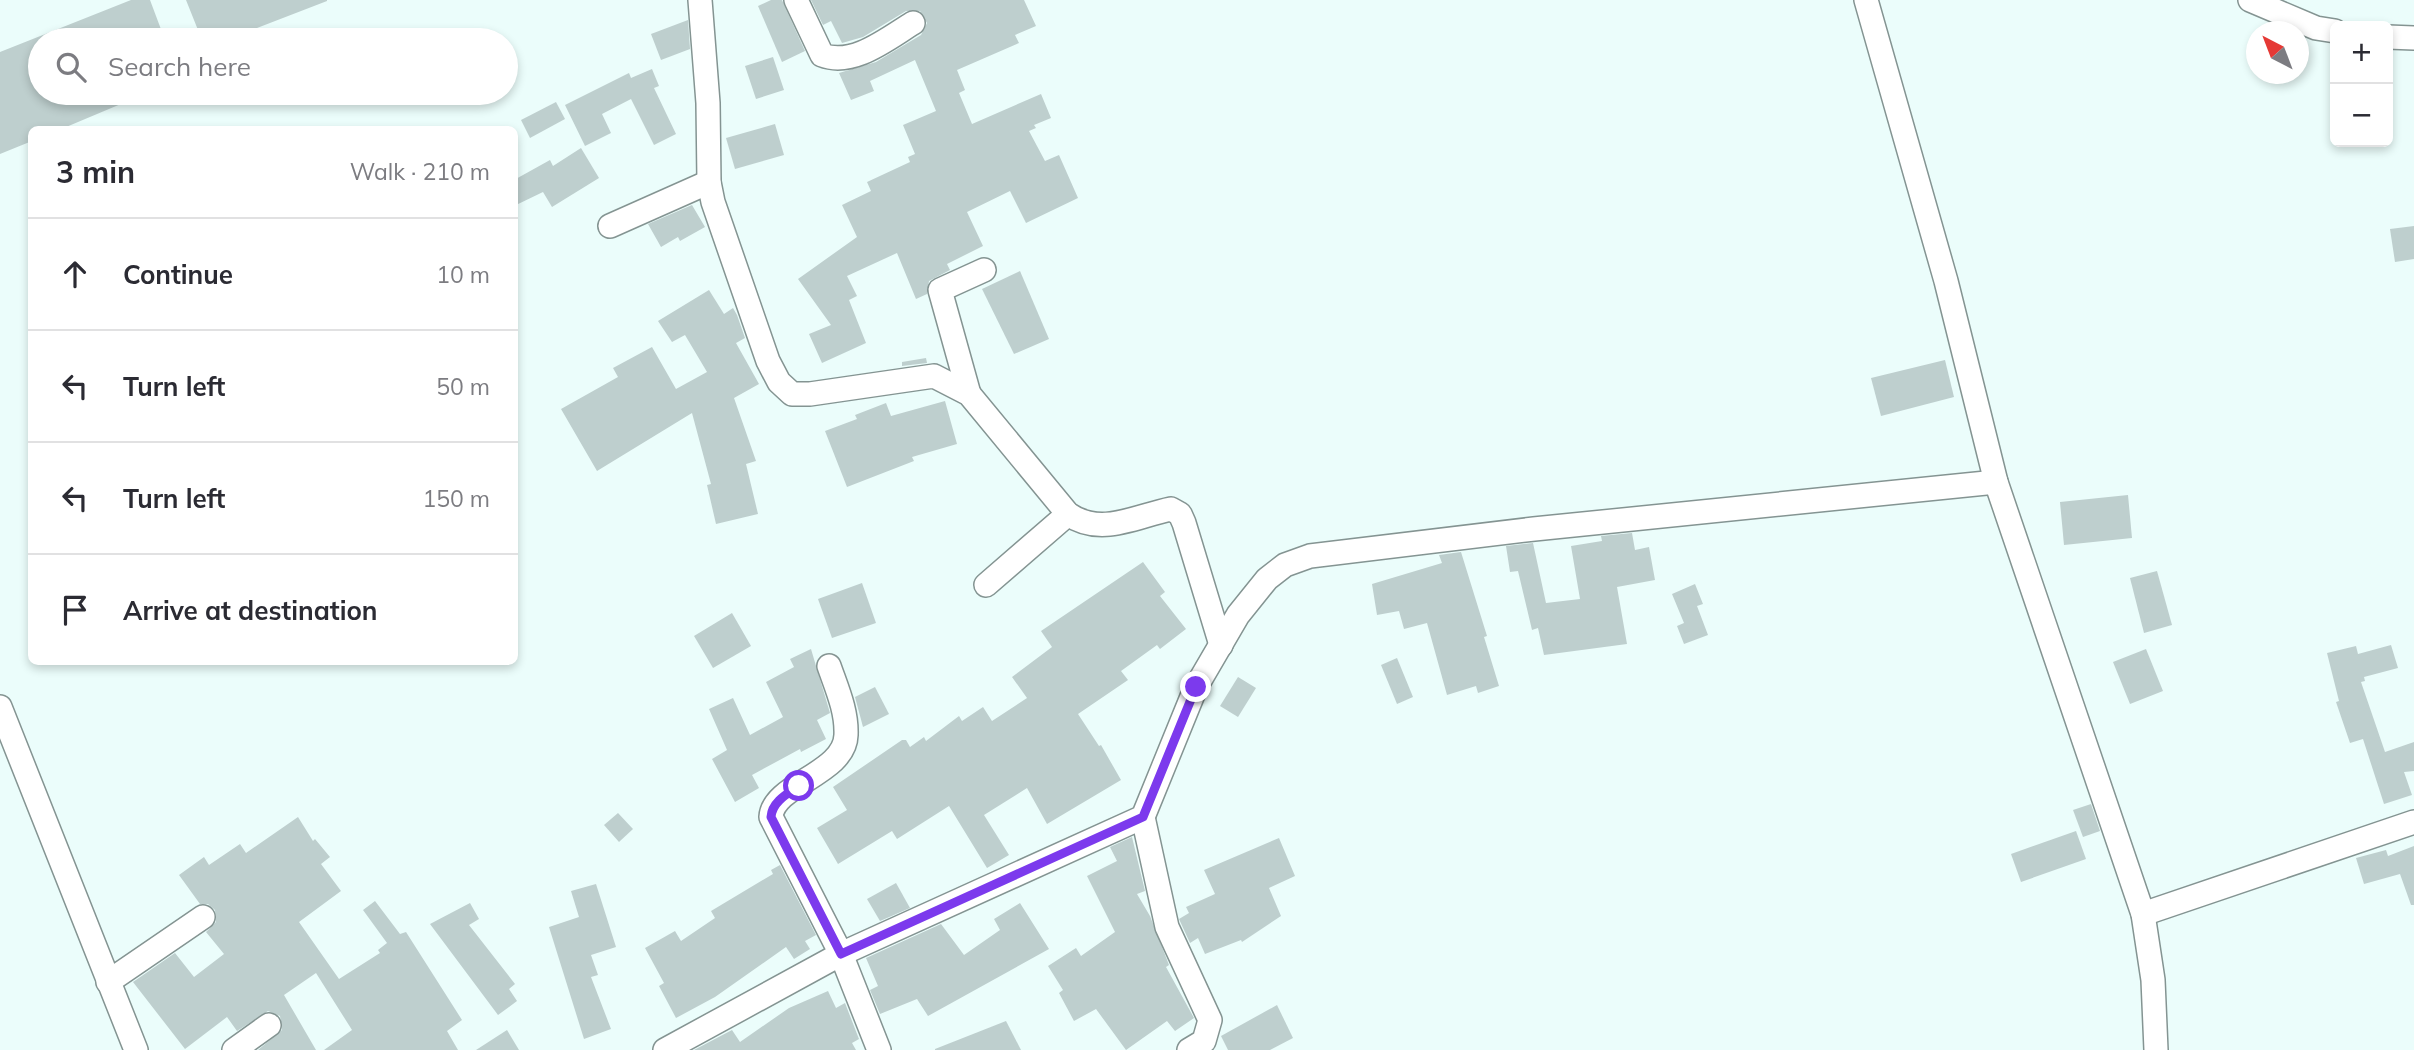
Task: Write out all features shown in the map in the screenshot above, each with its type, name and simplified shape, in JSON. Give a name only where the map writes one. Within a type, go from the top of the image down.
[{"type":"street","points":[[700,0],[708,103],[709,182],[713,202],[768,361],[779,382],[792,394],[810,394],[934,376],[969,394],[1068,514],[1081,523],[1092,526],[1114,524],[1171,509],[1180,514],[1221,645]]},
{"type":"street","points":[[796,0],[822,55],[830,58],[841,59],[871,49],[913,23]]},
{"type":"street","points":[[1866,0],[1946,281],[1996,482],[2143,915],[2153,980],[2156,1050]]},
{"type":"street","points":[[2250,0],[2316,28],[2330,31]]},
{"type":"street","points":[[2393,37],[2414,38]]},
{"type":"street","points":[[610,226],[709,182]]},
{"type":"street","points":[[969,394],[940,290],[984,270]]},
{"type":"street","points":[[1189,1050],[1205,1041],[1210,1020],[1167,927],[1143,817],[1196,687],[1238,615],[1267,579],[1285,565],[1310,556],[1534,529],[1996,482]]},
{"type":"street","points":[[986,585],[1068,514]]},
{"type":"street","points":[[829,666],[845,714],[847,739],[834,760],[779,800],[771,810],[771,817],[841,954],[879,1050]]},
{"type":"street","points":[[0,707],[136,1050]]},
{"type":"street","points":[[665,1050],[841,954],[1143,817]]},
{"type":"street","points":[[2143,915],[2414,822]]},
{"type":"street","points":[[108,982],[203,917]]},
{"type":"street","points":[[234,1050],[269,1026]]},
{"type":"building","points":[[131,0],[150,0],[160,28],[60,28]]},
{"type":"building","points":[[186,0],[327,0],[257,28],[197,28]]},
{"type":"building","points":[[771,0],[782,0],[805,51],[782,62],[758,6]]},
{"type":"building","points":[[811,0],[1024,0],[1036,26],[1015,35],[1019,43],[957,70],[965,90],[959,93],[972,124],[1041,94],[1051,118],[1034,125],[1036,128],[1029,131],[1045,161],[1059,155],[1078,198],[1026,223],[1010,191],[967,212],[983,246],[947,264],[950,270],[929,281],[927,294],[916,299],[897,253],[847,276],[857,296],[849,300],[866,343],[822,363],[809,334],[831,325],[798,279],[857,237],[842,205],[871,191],[867,182],[910,162],[908,157],[915,154],[903,125],[936,111],[915,60],[870,81],[874,91],[851,100],[839,73],[876,62],[921,35],[927,23],[920,11],[906,11],[863,37],[842,43],[831,21],[823,25]]},
{"type":"building","points":[[688,20],[690,49],[661,60],[651,34]]},
{"type":"building","points":[[28,41],[28,105],[118,105],[69,126],[28,126],[28,143],[0,154],[0,52]]},
{"type":"building","points":[[773,57],[784,90],[756,99],[745,66]]},
{"type":"building","points":[[652,69],[659,86],[654,88],[676,134],[654,145],[631,99],[602,114],[611,133],[585,146],[565,105],[629,73],[631,78]]},
{"type":"building","points":[[556,102],[565,119],[530,138],[521,120]]},
{"type":"building","points":[[775,124],[784,155],[735,169],[726,138]]},
{"type":"building","points":[[581,148],[599,178],[552,207],[543,192],[518,204],[518,178],[550,160],[553,166]]},
{"type":"building","points":[[692,205],[705,227],[680,241],[678,237],[661,247],[648,224]]},
{"type":"building","points":[[2414,226],[2414,259],[2395,262],[2390,229]]},
{"type":"building","points":[[1020,271],[1049,339],[1014,354],[982,289]]},
{"type":"building","points":[[709,290],[724,314],[733,308],[737,315],[745,338],[736,343],[759,384],[734,398],[756,461],[746,464],[758,514],[716,524],[707,485],[711,484],[692,413],[597,471],[561,409],[618,377],[613,368],[652,347],[676,389],[707,372],[685,335],[672,342],[658,321]]},
{"type":"building","points":[[926,358],[927,363],[902,366],[902,362]]},
{"type":"building","points":[[1945,360],[1954,397],[1881,416],[1871,378]]},
{"type":"building","points":[[945,401],[957,444],[912,457],[914,461],[847,487],[825,431],[857,419],[855,415],[886,403],[891,416]]},
{"type":"building","points":[[2128,495],[2132,538],[2064,545],[2060,502]]},
{"type":"building","points":[[1632,533],[1635,550],[1649,547],[1655,580],[1617,587],[1627,644],[1544,655],[1538,628],[1532,630],[1518,571],[1510,572],[1506,546],[1533,543],[1546,603],[1580,599],[1571,546],[1602,541],[1601,536]]},
{"type":"building","points":[[1461,552],[1499,686],[1478,693],[1476,686],[1447,695],[1427,623],[1404,629],[1399,611],[1377,615],[1372,584],[1442,563],[1439,555]]},
{"type":"building","points":[[1143,562],[1165,592],[1160,596],[1186,629],[1160,649],[1157,645],[1121,671],[1128,680],[1078,714],[1099,746],[1101,745],[1121,780],[1047,824],[1027,788],[984,815],[1009,855],[987,868],[949,806],[897,839],[892,831],[838,864],[817,828],[847,810],[833,787],[902,740],[906,740],[910,747],[924,737],[926,741],[959,716],[962,721],[983,707],[992,721],[1027,698],[1012,677],[1052,647],[1041,631]]},
{"type":"building","points":[[2157,571],[2172,625],[2144,633],[2130,578]]},
{"type":"building","points":[[862,583],[876,623],[832,638],[818,599]]},
{"type":"building","points":[[1695,584],[1703,604],[1697,606],[1708,635],[1684,644],[1677,626],[1684,623],[1672,594]]},
{"type":"building","points":[[732,613],[751,646],[713,668],[694,636]]},
{"type":"building","points":[[2391,645],[2398,668],[2364,677],[2365,681],[2361,682],[2385,752],[2414,742],[2414,771],[2404,772],[2412,795],[2384,804],[2363,739],[2350,743],[2336,702],[2339,701],[2327,653],[2356,646],[2358,654]]},
{"type":"building","points":[[811,649],[830,713],[817,720],[826,739],[801,752],[800,749],[752,775],[759,788],[735,802],[712,759],[727,750],[709,709],[733,698],[750,735],[783,717],[766,682],[794,667],[790,659]]},
{"type":"building","points":[[2146,649],[2163,691],[2130,704],[2113,662]]},
{"type":"building","points":[[1397,658],[1413,697],[1397,704],[1381,665]]},
{"type":"building","points":[[1238,677],[1256,688],[1238,717],[1220,706]]},
{"type":"building","points":[[875,687],[889,714],[863,727],[855,697]]},
{"type":"building","points":[[2091,804],[2100,831],[2083,837],[2073,810]]},
{"type":"building","points":[[618,813],[633,829],[619,842],[604,825]]},
{"type":"building","points":[[298,817],[313,841],[315,839],[330,857],[321,864],[341,891],[299,922],[339,979],[380,953],[378,950],[387,943],[363,910],[375,901],[400,934],[406,932],[462,1020],[447,1031],[458,1050],[324,1050],[352,1030],[316,973],[284,995],[316,1050],[258,1050],[282,1030],[280,1016],[268,1011],[237,1031],[227,1017],[185,1049],[133,982],[175,953],[194,977],[224,954],[206,932],[216,922],[215,910],[208,904],[200,904],[179,875],[204,857],[209,865],[240,844],[246,853]]},
{"type":"building","points":[[2076,831],[2086,859],[2021,882],[2011,854]]},
{"type":"building","points":[[1132,837],[1145,891],[1137,894],[1150,916],[1169,965],[1166,967],[1194,1018],[1175,1031],[1167,1021],[1126,1050],[1096,1009],[1074,1021],[1059,993],[1063,990],[1048,966],[1076,948],[1081,956],[1115,932],[1087,876],[1117,861],[1110,847]]},
{"type":"building","points":[[1279,838],[1295,876],[1269,888],[1281,916],[1242,942],[1241,940],[1205,954],[1198,938],[1190,943],[1179,919],[1189,913],[1186,907],[1215,894],[1204,870]]},
{"type":"building","points":[[2414,846],[2414,905],[2411,905],[2400,874],[2364,884],[2356,858],[2386,850],[2388,856]]},
{"type":"building","points":[[780,865],[816,935],[805,941],[810,949],[794,959],[786,947],[715,997],[676,1018],[659,986],[664,983],[645,948],[675,931],[681,941],[715,918],[711,911],[773,874],[771,870]]},
{"type":"building","points":[[896,883],[910,908],[880,921],[867,899]]},
{"type":"building","points":[[596,884],[616,947],[591,955],[598,975],[591,977],[611,1029],[584,1039],[549,927],[579,917],[571,891]]},
{"type":"building","points":[[470,903],[479,919],[469,925],[515,984],[509,989],[517,1001],[498,1015],[430,924]]},
{"type":"building","points":[[1020,903],[1049,949],[928,1016],[917,999],[880,1014],[870,990],[878,986],[866,958],[941,924],[964,955],[1000,930],[994,919]]},
{"type":"building","points":[[828,991],[836,1008],[845,1003],[859,1039],[852,1043],[856,1050],[694,1050],[732,1030],[740,1042],[789,1008]]},
{"type":"building","points":[[1277,1005],[1293,1038],[1270,1050],[1228,1050],[1221,1036]]},
{"type":"building","points":[[1006,1021],[1021,1050],[935,1050],[935,1049]]},
{"type":"building","points":[[507,1030],[519,1050],[476,1050]]},
{"type":"route","points":[[799,786],[779,800],[771,810],[771,817],[841,954],[1113,833],[1143,817],[1151,803],[1196,687]]}]
